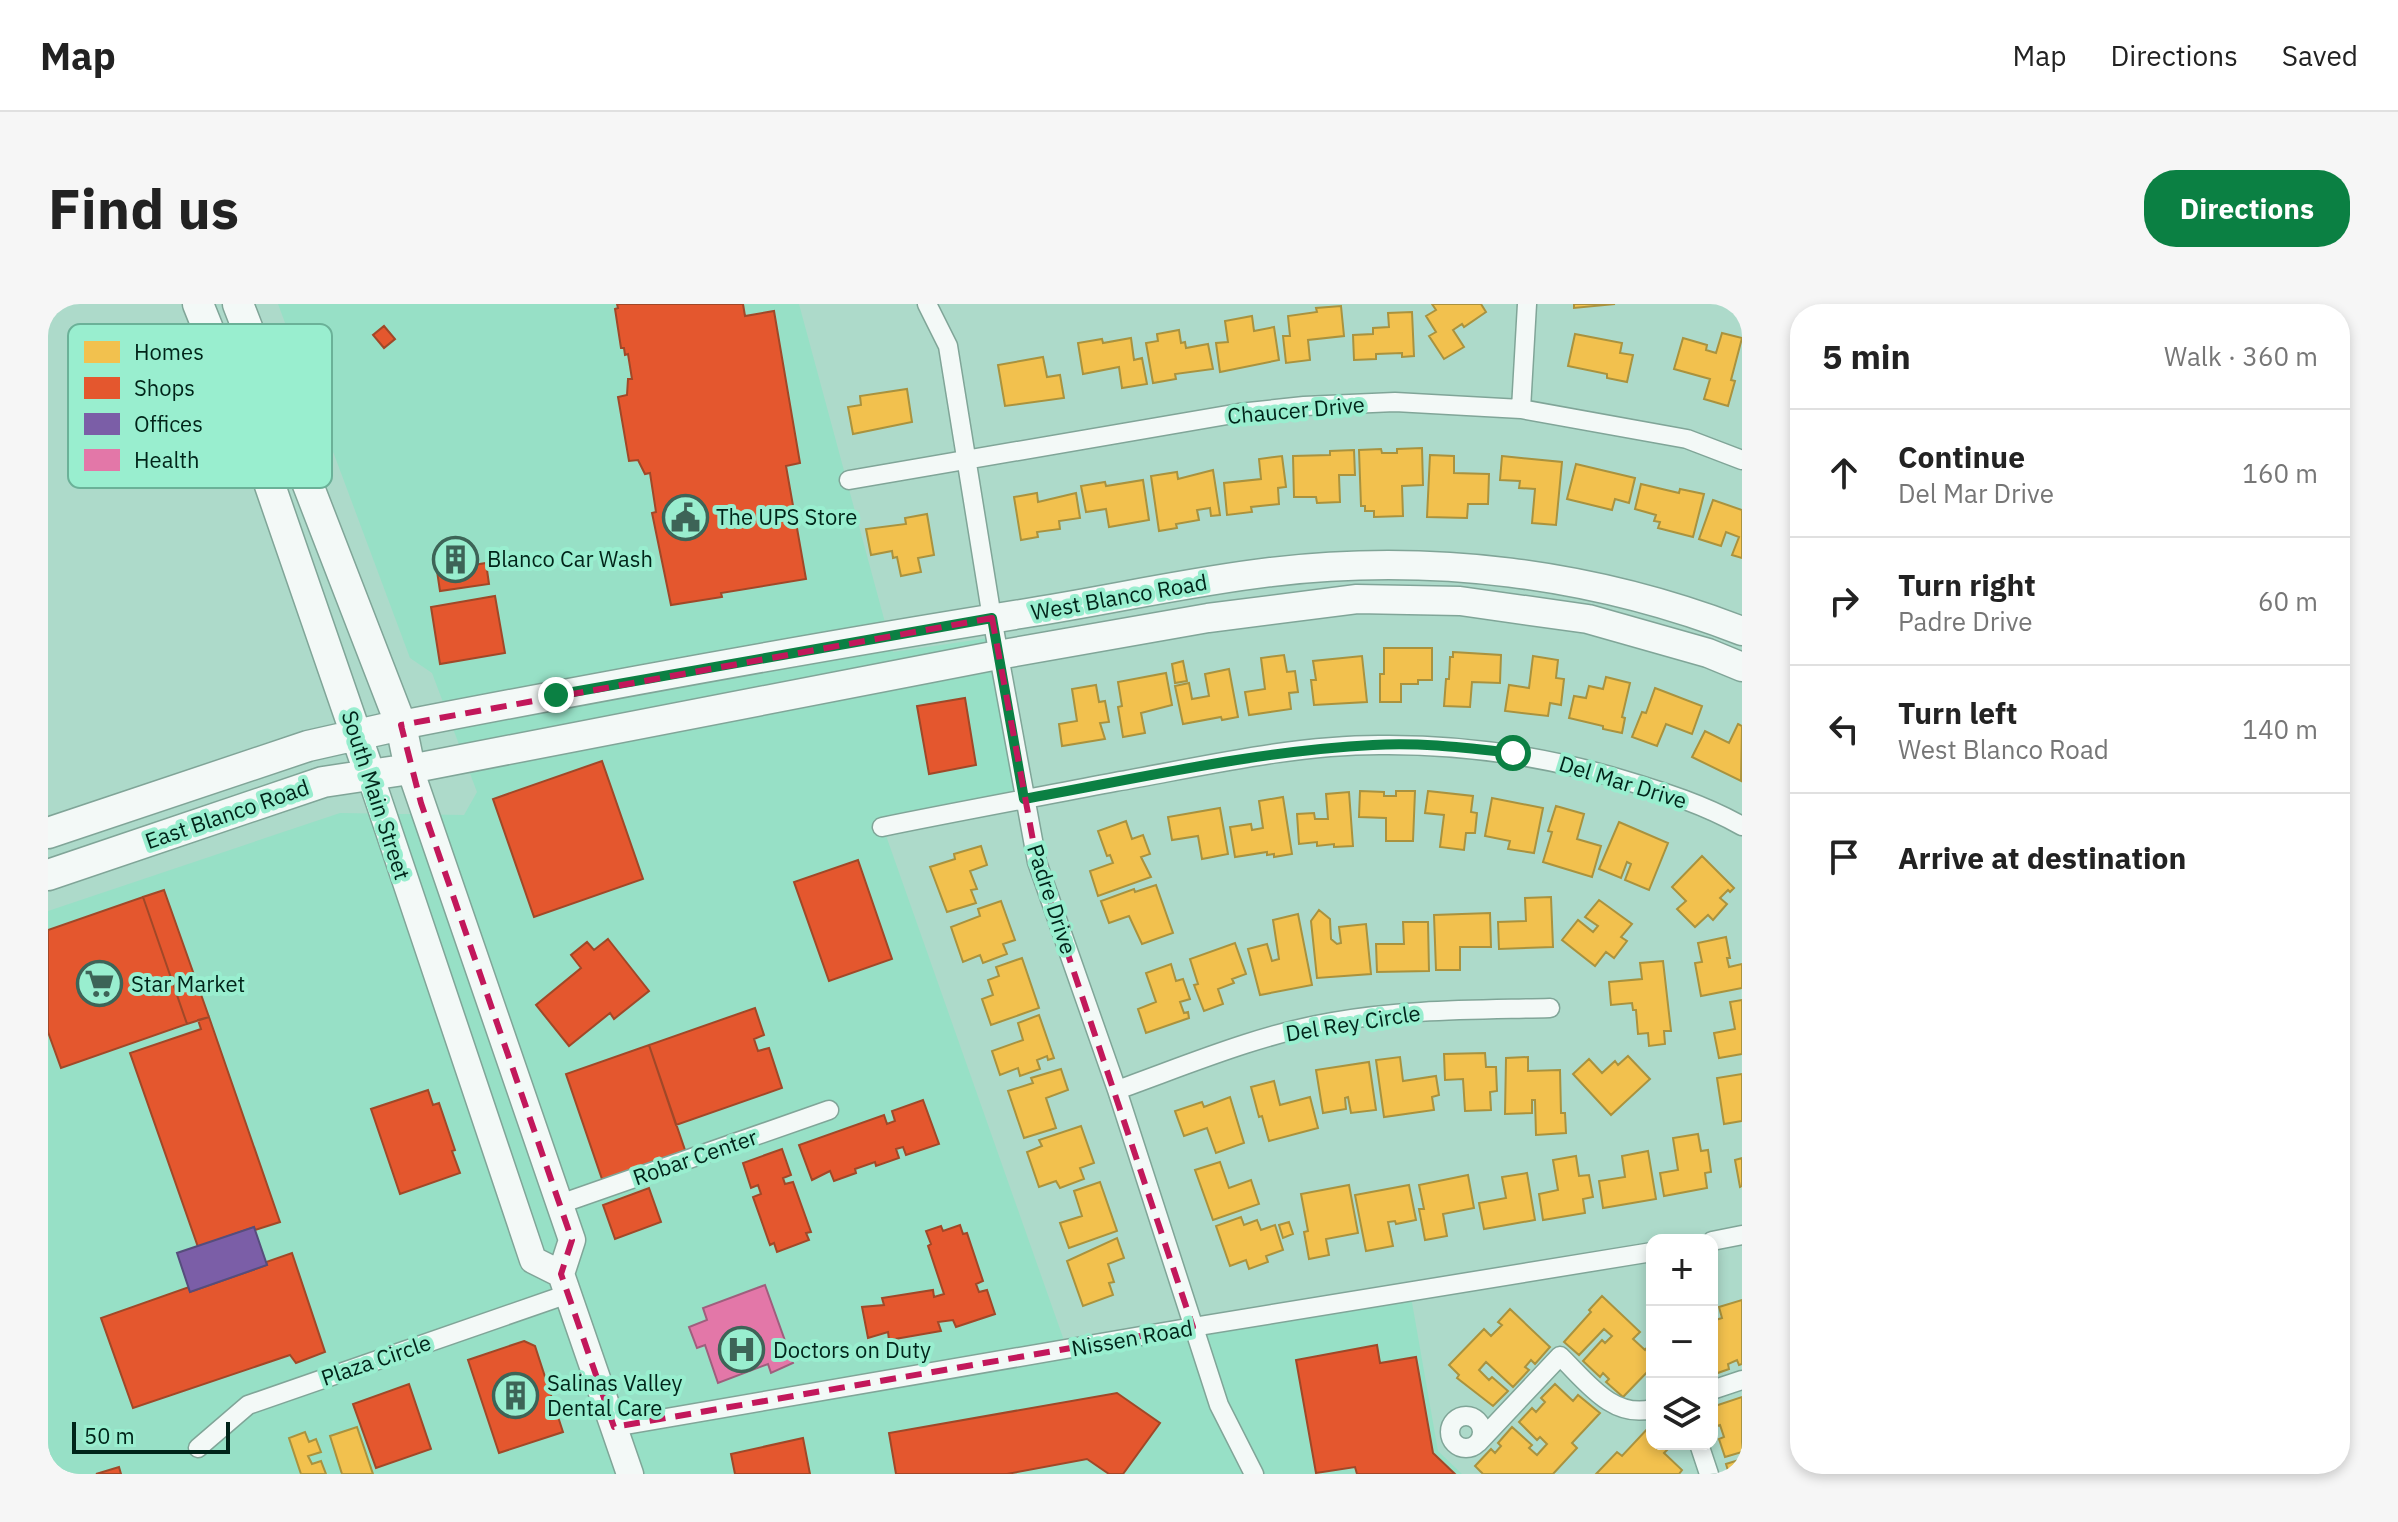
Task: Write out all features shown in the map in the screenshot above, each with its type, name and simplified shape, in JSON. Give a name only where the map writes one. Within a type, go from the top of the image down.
[{"type":"highway","name":"South Main Street","points":[[198,304],[207,324]]},
{"type":"highway","name":"South Main Street","points":[[238,304],[246,324]]},
{"type":"highway","name":"South Main Street","points":[[271,488],[370,775]]},
{"type":"highway","name":"South Main Street","points":[[309,488],[401,725],[410,769]]},
{"type":"highway","name":"East Blanco Road","points":[[48,833],[308,746],[401,725]]},
{"type":"highway","name":"East Blanco Road","points":[[48,875],[323,782],[410,769]]},
{"type":"main road","name":"West Blanco Road","points":[[401,725],[992,618],[1273,572],[1394,564],[1469,568],[1573,581],[1698,614],[1742,631]]},
{"type":"main road","name":"West Blanco Road","points":[[410,769],[998,655],[1208,618],[1357,599],[1460,601],[1588,619],[1708,653],[1742,667]]},
{"type":"main road","name":"South Main Street","points":[[370,775],[533,1260],[564,1284],[572,1240],[410,769]]},
{"type":"main road","points":[[564,1284],[630,1474]]},
{"type":"street","name":"Padre Drive","points":[[927,304],[948,346],[998,655],[1037,862],[1117,1090],[1219,1405],[1244,1460],[1254,1474]]},
{"type":"street","points":[[1521,409],[1527,304]]},
{"type":"street","name":"Chaucer Drive","points":[[849,480],[1239,413],[1304,406],[1395,402],[1521,409],[1687,439],[1742,460]]},
{"type":"street","name":"Del Mar Drive","points":[[882,827],[1253,758],[1377,744],[1476,749],[1554,761],[1651,788],[1742,826]]},
{"type":"street","name":"Del Rey Circle","points":[[1117,1090],[1235,1047],[1331,1022],[1420,1011],[1550,1008]]},
{"type":"street","name":"Robar Center","points":[[560,1204],[829,1110]]},
{"type":"street","points":[[1718,1240],[1742,1235]]},
{"type":"street","name":"Nissen Road","points":[[614,1427],[1646,1253]]},
{"type":"street","name":"Plaza Circle","points":[[198,1448],[248,1405],[564,1284]]},
{"type":"street","points":[[1478,1443],[1560,1356],[1617,1407],[1634,1412],[1646,1410]]},
{"type":"street","points":[[1718,1388],[1742,1380]]},
{"type":"street","points":[[1701,1450],[1709,1474]]},
{"type":"highlighted area","points":[[992,618],[1037,862],[1193,1327],[614,1427],[561,1274],[572,1240],[421,803],[401,725]]},
{"type":"shaded area","points":[[278,304],[799,304],[893,652],[995,637],[1024,799],[883,827],[1067,1349],[1410,1291],[1438,1451],[1462,1474],[48,1474],[48,911],[340,813],[464,815],[477,792],[432,673],[410,658],[332,449],[332,324],[285,324]]},
{"type":"building: Homes","points":[[1432,304],[1481,304],[1486,312],[1464,327],[1462,324],[1453,330],[1464,347],[1444,359],[1429,336],[1436,332],[1426,316],[1436,310]]},
{"type":"building: Homes","points":[[1574,304],[1615,304],[1574,308]]},
{"type":"building: Homes","points":[[1341,306],[1344,336],[1308,340],[1310,360],[1286,363],[1283,336],[1290,336],[1288,316],[1317,312],[1316,308]]},
{"type":"building: Homes","points":[[1412,312],[1414,356],[1376,354],[1376,359],[1354,360],[1353,335],[1373,334],[1373,328],[1389,327],[1388,313]]},
{"type":"building: Homes","points":[[1252,316],[1254,331],[1274,327],[1279,360],[1220,372],[1216,343],[1228,342],[1225,321]]},
{"type":"building: Homes","points":[[1179,330],[1181,343],[1185,342],[1186,348],[1208,344],[1213,369],[1175,374],[1176,379],[1153,383],[1146,343],[1158,341],[1157,334]]},
{"type":"building: Homes","points":[[1722,333],[1742,338],[1728,406],[1704,399],[1710,379],[1674,369],[1683,338],[1707,345],[1706,350],[1716,353]]},
{"type":"building: Homes","points":[[1575,334],[1622,343],[1620,353],[1633,355],[1627,382],[1607,378],[1607,374],[1568,366]]},
{"type":"building: Homes","points":[[1131,338],[1134,360],[1142,358],[1147,384],[1122,388],[1119,367],[1083,374],[1078,343]]},
{"type":"building: Homes","points":[[1043,357],[1047,377],[1060,375],[1064,398],[1005,406],[998,365]]},
{"type":"building: Homes","points":[[907,389],[912,422],[853,434],[848,407],[861,405],[860,396]]},
{"type":"building: Homes","points":[[1422,448],[1423,485],[1402,486],[1403,516],[1374,517],[1374,511],[1365,511],[1365,506],[1361,506],[1359,450],[1381,449],[1382,453],[1397,453],[1397,449]]},
{"type":"building: Homes","points":[[1354,450],[1355,475],[1339,475],[1340,502],[1317,503],[1316,497],[1294,497],[1293,456],[1330,455],[1330,451]]},
{"type":"building: Homes","points":[[1430,455],[1454,456],[1454,473],[1489,474],[1488,504],[1468,504],[1467,518],[1427,517]]},
{"type":"building: Homes","points":[[1282,456],[1286,487],[1278,488],[1279,504],[1251,507],[1252,512],[1227,515],[1224,483],[1261,479],[1259,459]]},
{"type":"building: Homes","points":[[1502,456],[1562,462],[1556,525],[1532,523],[1535,489],[1519,488],[1520,481],[1500,480]]},
{"type":"building: Homes","points":[[1576,464],[1635,478],[1629,503],[1615,499],[1612,510],[1567,499]]},
{"type":"building: Homes","points":[[1213,470],[1220,515],[1211,516],[1210,508],[1197,510],[1199,520],[1159,531],[1151,476],[1177,472],[1178,479]]},
{"type":"building: Homes","points":[[1143,480],[1149,520],[1109,527],[1106,509],[1086,512],[1081,486],[1105,482],[1106,486]]},
{"type":"building: Homes","points":[[1641,484],[1679,493],[1680,489],[1704,494],[1693,537],[1658,528],[1660,522],[1654,521],[1656,515],[1635,509]]},
{"type":"building: Homes","points":[[1037,493],[1038,502],[1076,493],[1080,518],[1059,521],[1060,529],[1037,532],[1038,537],[1021,540],[1014,497]]},
{"type":"building: Homes","points":[[1713,500],[1742,510],[1742,558],[1732,555],[1739,537],[1726,532],[1721,546],[1699,539]]},
{"type":"building: Homes","points":[[927,514],[934,555],[918,558],[921,572],[901,576],[897,557],[893,558],[892,551],[871,555],[866,529],[906,524],[905,518]]},
{"type":"building: Homes","points":[[1384,648],[1432,648],[1432,680],[1401,684],[1401,702],[1380,702]]},
{"type":"building: Homes","points":[[1453,652],[1501,655],[1500,683],[1472,682],[1470,707],[1444,706],[1446,679],[1449,679]]},
{"type":"building: Homes","points":[[1284,655],[1287,672],[1295,671],[1298,692],[1289,693],[1291,709],[1249,715],[1245,692],[1265,689],[1261,658]]},
{"type":"building: Homes","points":[[1362,656],[1367,702],[1314,705],[1311,680],[1316,680],[1313,661]]},
{"type":"building: Homes","points":[[1533,656],[1558,660],[1556,678],[1564,679],[1561,705],[1550,703],[1548,716],[1505,711],[1509,685],[1529,688]]},
{"type":"building: Homes","points":[[1183,661],[1187,681],[1175,683],[1172,664]]},
{"type":"building: Homes","points":[[1229,669],[1238,717],[1183,724],[1175,686],[1189,683],[1192,699],[1209,696],[1205,674]]},
{"type":"building: Homes","points":[[1166,673],[1172,705],[1141,713],[1145,733],[1123,737],[1118,682]]},
{"type":"building: Homes","points":[[1606,677],[1630,683],[1622,717],[1625,718],[1622,733],[1569,718],[1574,696],[1586,698],[1589,686],[1603,689]]},
{"type":"building: Homes","points":[[1096,685],[1099,702],[1105,701],[1109,722],[1100,723],[1105,739],[1062,746],[1059,724],[1077,721],[1072,689]]},
{"type":"building: Homes","points":[[1655,688],[1702,706],[1692,734],[1666,724],[1657,746],[1632,737],[1642,712],[1646,713]]},
{"type":"building: Homes","points":[[1738,724],[1742,726],[1741,781],[1692,757],[1705,731],[1729,743]]},
{"type":"building: Homes","points":[[1360,791],[1396,796],[1396,791],[1415,791],[1413,841],[1386,841],[1386,818],[1359,817]]},
{"type":"building: Homes","points":[[1428,791],[1473,796],[1471,812],[1477,813],[1475,833],[1466,833],[1464,850],[1440,847],[1444,815],[1425,813]]},
{"type":"building: Homes","points":[[1349,792],[1353,846],[1317,846],[1317,842],[1299,844],[1297,814],[1314,813],[1315,819],[1328,819],[1326,794]]},
{"type":"building: Homes","points":[[1283,797],[1292,854],[1274,857],[1274,854],[1267,855],[1267,852],[1235,857],[1230,827],[1251,824],[1252,830],[1263,828],[1259,801]]},
{"type":"building: Homes","points":[[1492,798],[1543,808],[1534,853],[1508,849],[1510,841],[1485,836]]},
{"type":"building: Homes","points":[[1556,806],[1584,814],[1577,839],[1601,846],[1592,877],[1543,862]]},
{"type":"building: Homes","points":[[1220,808],[1228,854],[1202,859],[1198,836],[1172,840],[1168,817]]},
{"type":"building: Homes","points":[[1126,821],[1132,839],[1143,835],[1150,854],[1141,857],[1151,877],[1098,896],[1090,871],[1113,863],[1110,855],[1107,856],[1098,831]]},
{"type":"building: Homes","points":[[1619,822],[1668,843],[1649,890],[1625,880],[1631,864],[1627,862],[1621,878],[1599,869]]},
{"type":"building: Homes","points":[[981,846],[987,865],[970,871],[977,889],[971,890],[976,903],[947,912],[930,867],[955,859],[954,854]]},
{"type":"building: Homes","points":[[1702,856],[1734,888],[1720,898],[1727,904],[1713,920],[1708,915],[1695,927],[1677,909],[1686,901],[1672,887]]},
{"type":"building: Homes","points":[[1156,885],[1173,933],[1142,944],[1129,916],[1109,923],[1101,901]]},
{"type":"building: Homes","points":[[1551,897],[1553,947],[1499,949],[1498,922],[1526,921],[1525,898]]},
{"type":"building: Homes","points":[[1599,900],[1632,924],[1621,937],[1627,941],[1614,958],[1606,952],[1595,966],[1562,940],[1578,920],[1593,932],[1598,926],[1585,917]]},
{"type":"building: Homes","points":[[1001,901],[1015,940],[1003,944],[1007,954],[983,963],[980,955],[963,962],[951,927],[980,916],[978,909]]},
{"type":"building: Homes","points":[[1319,910],[1330,919],[1331,939],[1337,944],[1341,943],[1339,927],[1366,924],[1371,974],[1317,978],[1311,921]]},
{"type":"building: Homes","points":[[1490,913],[1491,947],[1460,947],[1460,970],[1436,970],[1434,915]]},
{"type":"building: Homes","points":[[1298,914],[1312,985],[1260,995],[1248,949],[1267,944],[1272,961],[1279,959],[1273,920]]},
{"type":"building: Homes","points":[[1403,922],[1428,922],[1429,971],[1377,972],[1376,944],[1404,944]]},
{"type":"building: Homes","points":[[1726,937],[1729,967],[1742,964],[1742,988],[1701,996],[1695,963],[1702,962],[1698,943]]},
{"type":"building: Homes","points":[[1235,943],[1246,974],[1218,989],[1223,1004],[1204,1011],[1194,985],[1198,984],[1190,959]]},
{"type":"building: Homes","points":[[1022,958],[1039,1008],[991,1025],[982,999],[993,995],[988,980],[999,976],[996,967]]},
{"type":"building: Homes","points":[[1663,961],[1671,1031],[1664,1031],[1665,1044],[1649,1046],[1648,1033],[1638,1034],[1636,1010],[1633,1010],[1632,1003],[1611,1005],[1609,982],[1642,979],[1640,963]]},
{"type":"building: Homes","points":[[1171,964],[1176,981],[1183,979],[1190,999],[1180,1002],[1189,1018],[1146,1033],[1138,1009],[1156,1002],[1146,973]]},
{"type":"building: Homes","points":[[1742,1000],[1742,1054],[1719,1058],[1714,1033],[1735,1029],[1730,1002]]},
{"type":"building: Homes","points":[[1039,1015],[1054,1058],[1048,1060],[1047,1056],[1037,1060],[1040,1069],[1020,1076],[1018,1068],[1000,1075],[992,1051],[1023,1040],[1018,1023]]},
{"type":"building: Homes","points":[[1485,1053],[1486,1067],[1496,1067],[1497,1091],[1490,1092],[1491,1110],[1465,1111],[1463,1079],[1445,1080],[1444,1054]]},
{"type":"building: Homes","points":[[1628,1056],[1650,1079],[1611,1115],[1573,1074],[1589,1059],[1602,1073],[1615,1061],[1618,1065]]},
{"type":"building: Homes","points":[[1400,1057],[1403,1081],[1436,1076],[1439,1095],[1432,1097],[1434,1110],[1384,1117],[1376,1060]]},
{"type":"building: Homes","points":[[1528,1057],[1528,1071],[1560,1070],[1561,1113],[1565,1113],[1566,1133],[1536,1135],[1535,1100],[1532,1100],[1532,1113],[1505,1114],[1506,1058]]},
{"type":"building: Homes","points":[[1369,1062],[1376,1110],[1351,1113],[1348,1097],[1345,1098],[1346,1109],[1323,1113],[1316,1070]]},
{"type":"building: Homes","points":[[1061,1069],[1068,1090],[1046,1098],[1056,1128],[1024,1138],[1008,1091],[1033,1083],[1031,1078]]},
{"type":"building: Homes","points":[[1742,1074],[1742,1121],[1724,1124],[1717,1078]]},
{"type":"building: Homes","points":[[1274,1081],[1280,1105],[1310,1097],[1318,1128],[1269,1141],[1251,1087]]},
{"type":"building: Homes","points":[[1230,1097],[1244,1143],[1216,1153],[1207,1128],[1184,1136],[1175,1111],[1202,1102],[1204,1107]]},
{"type":"building: Homes","points":[[1081,1126],[1094,1163],[1080,1168],[1084,1179],[1060,1188],[1056,1181],[1039,1187],[1027,1152],[1042,1146],[1039,1140]]},
{"type":"building: Homes","points":[[1698,1134],[1701,1151],[1708,1150],[1711,1172],[1705,1173],[1707,1188],[1664,1196],[1660,1173],[1678,1170],[1673,1138]]},
{"type":"building: Homes","points":[[1648,1151],[1656,1199],[1603,1208],[1599,1181],[1625,1177],[1622,1156]]},
{"type":"building: Homes","points":[[1576,1156],[1579,1176],[1589,1175],[1593,1197],[1583,1199],[1585,1213],[1543,1220],[1539,1194],[1558,1190],[1553,1160]]},
{"type":"building: Homes","points":[[1742,1158],[1742,1186],[1740,1187],[1735,1160]]},
{"type":"building: Homes","points":[[1220,1162],[1229,1188],[1251,1180],[1259,1204],[1213,1220],[1195,1170]]},
{"type":"building: Homes","points":[[1527,1173],[1535,1220],[1484,1229],[1479,1203],[1506,1198],[1502,1177]]},
{"type":"building: Homes","points":[[1468,1175],[1474,1208],[1443,1214],[1447,1236],[1425,1240],[1419,1209],[1424,1209],[1419,1185]]},
{"type":"building: Homes","points":[[1100,1182],[1117,1231],[1069,1248],[1060,1223],[1082,1216],[1074,1191]]},
{"type":"building: Homes","points":[[1349,1185],[1358,1233],[1326,1239],[1329,1255],[1309,1259],[1304,1232],[1308,1231],[1301,1194]]},
{"type":"building: Homes","points":[[1409,1185],[1416,1220],[1396,1224],[1395,1221],[1388,1222],[1393,1246],[1366,1251],[1355,1195]]},
{"type":"building: Homes","points":[[1241,1217],[1244,1225],[1257,1220],[1261,1230],[1275,1225],[1283,1250],[1266,1256],[1268,1262],[1249,1269],[1246,1260],[1230,1266],[1216,1226]]},
{"type":"building: Homes","points":[[1289,1222],[1293,1234],[1283,1238],[1279,1225]]},
{"type":"building: Homes","points":[[1117,1238],[1124,1258],[1108,1264],[1114,1282],[1109,1283],[1113,1295],[1083,1306],[1067,1261]]},
{"type":"building: Homes","points":[[1602,1296],[1640,1332],[1633,1339],[1646,1349],[1646,1373],[1623,1397],[1606,1382],[1609,1379],[1603,1373],[1600,1377],[1583,1361],[1602,1340],[1605,1343],[1612,1336],[1604,1329],[1579,1355],[1564,1342],[1591,1312],[1589,1310]]},
{"type":"building: Homes","points":[[1742,1300],[1742,1364],[1739,1365],[1737,1360],[1728,1364],[1729,1369],[1718,1373],[1718,1319],[1722,1318],[1719,1307]]},
{"type":"building: Homes","points":[[1510,1309],[1550,1347],[1535,1364],[1531,1360],[1525,1367],[1529,1370],[1513,1387],[1486,1362],[1479,1370],[1508,1391],[1493,1406],[1457,1378],[1459,1375],[1449,1365],[1484,1329],[1491,1336],[1502,1325],[1498,1322]]},
{"type":"building: Homes","points":[[1555,1384],[1573,1401],[1578,1395],[1600,1413],[1572,1443],[1577,1448],[1553,1474],[1483,1474],[1475,1466],[1491,1449],[1495,1453],[1501,1446],[1498,1443],[1512,1427],[1532,1445],[1529,1448],[1537,1455],[1547,1444],[1540,1437],[1537,1440],[1519,1422],[1532,1408],[1536,1412],[1545,1402],[1541,1398]]},
{"type":"building: Homes","points":[[1742,1397],[1742,1452],[1725,1457],[1719,1439],[1724,1437],[1718,1426],[1718,1405]]},
{"type":"building: Homes","points":[[357,1427],[373,1474],[342,1474],[330,1436]]},
{"type":"building: Homes","points":[[1646,1430],[1646,1450],[1667,1450],[1664,1453],[1682,1470],[1679,1474],[1596,1474],[1617,1452],[1622,1456]]},
{"type":"building: Homes","points":[[305,1432],[309,1442],[316,1439],[321,1452],[308,1456],[312,1464],[321,1461],[326,1474],[301,1474],[289,1438]]},
{"type":"building: Homes","points":[[1742,1459],[1742,1474],[1729,1474],[1726,1464]]},
{"type":"building: Shops","points":[[617,304],[743,304],[745,316],[774,311],[800,463],[786,466],[806,579],[671,605],[652,513],[656,512],[650,473],[645,474],[638,460],[629,461],[618,397],[627,395],[628,379],[632,379],[628,354],[625,355],[624,348],[621,348],[615,309],[618,308]]},
{"type":"building: Shops","points":[[384,326],[395,339],[384,348],[373,335]]},
{"type":"building: Shops","name":"Blanco Car Wash","points":[[474,547],[477,564],[437,571],[434,554]]},
{"type":"building: Shops","points":[[486,563],[489,584],[440,591],[437,571]]},
{"type":"building: Shops","points":[[495,596],[505,653],[440,664],[431,607]]},
{"type":"building: Shops","points":[[965,698],[976,765],[929,774],[917,706]]},
{"type":"building: Shops","points":[[602,761],[643,879],[534,917],[493,799]]},
{"type":"building: Shops","points":[[858,860],[892,959],[829,981],[794,882]]},
{"type":"building: Shops","points":[[164,890],[209,1017],[187,1024],[143,897]]},
{"type":"building: Shops","points":[[143,897],[187,1024],[61,1068],[48,1032],[48,930]]},
{"type":"building: Shops","points":[[608,939],[649,991],[614,1019],[610,1013],[569,1046],[536,1005],[581,968],[571,955],[587,942],[594,950]]},
{"type":"building: Shops","points":[[755,1008],[764,1035],[754,1039],[758,1051],[769,1048],[782,1088],[676,1125],[649,1045]]},
{"type":"building: Shops","points":[[209,1017],[280,1222],[255,1230],[254,1227],[198,1247],[130,1053],[201,1029],[198,1020]]},
{"type":"building: Shops","points":[[649,1045],[686,1153],[603,1182],[566,1074]]},
{"type":"building: Shops","points":[[428,1090],[433,1105],[439,1103],[460,1173],[400,1194],[371,1109]]},
{"type":"building: Shops","points":[[923,1100],[939,1144],[906,1155],[903,1147],[896,1149],[899,1158],[855,1169],[856,1173],[834,1181],[830,1171],[812,1180],[799,1145],[884,1115],[887,1124],[895,1121],[892,1111]]},
{"type":"building: Shops","points":[[782,1149],[791,1175],[783,1178],[785,1184],[793,1182],[811,1232],[806,1233],[809,1240],[777,1252],[774,1243],[770,1245],[753,1197],[761,1194],[758,1185],[751,1188],[743,1163]]},
{"type":"building: Shops","points":[[649,1188],[661,1222],[615,1239],[603,1205]]},
{"type":"building: Shops","points":[[960,1225],[963,1234],[967,1233],[983,1281],[976,1284],[979,1292],[987,1290],[995,1314],[956,1327],[953,1320],[938,1322],[941,1331],[889,1340],[888,1332],[868,1338],[862,1307],[884,1305],[882,1298],[933,1290],[934,1297],[944,1294],[926,1231],[941,1226],[943,1231]]},
{"type":"building: Shops","points":[[292,1253],[325,1352],[296,1363],[290,1355],[133,1408],[101,1318],[189,1287],[190,1292]]},
{"type":"building: Shops","name":"Salinas Valley Dental Care","points":[[524,1341],[535,1346],[563,1432],[499,1453],[468,1360]]},
{"type":"building: Shops","points":[[1377,1345],[1380,1363],[1416,1357],[1433,1453],[1455,1474],[1357,1474],[1355,1467],[1316,1473],[1296,1360]]},
{"type":"building: Shops","points":[[409,1384],[431,1449],[376,1468],[353,1404]]},
{"type":"building: Shops","points":[[1117,1393],[1160,1423],[1123,1474],[1109,1474],[1087,1459],[1007,1474],[896,1474],[889,1433]]},
{"type":"building: Shops","points":[[803,1438],[810,1474],[735,1474],[731,1454]]},
{"type":"building: Shops","points":[[119,1467],[121,1474],[96,1474]]},
{"type":"building: Offices","points":[[254,1227],[267,1265],[190,1292],[177,1253]]},
{"type":"building: Health","points":[[765,1285],[793,1363],[771,1373],[768,1364],[718,1383],[705,1345],[697,1348],[689,1327],[707,1320],[703,1308]]},
{"type":"place","name":"The UPS Store","points":[[685,517]]},
{"type":"place","name":"Blanco Car Wash","points":[[456,559]]},
{"type":"place","name":"Star Market","points":[[100,984]]},
{"type":"place","name":"Doctors on Duty","points":[[742,1350]]},
{"type":"place","name":"Salinas Valley Dental Care","points":[[516,1396]]},
{"type":"route","points":[[556,695],[992,618],[1024,799],[1253,758],[1333,748],[1377,744],[1418,745],[1513,753]]}]
